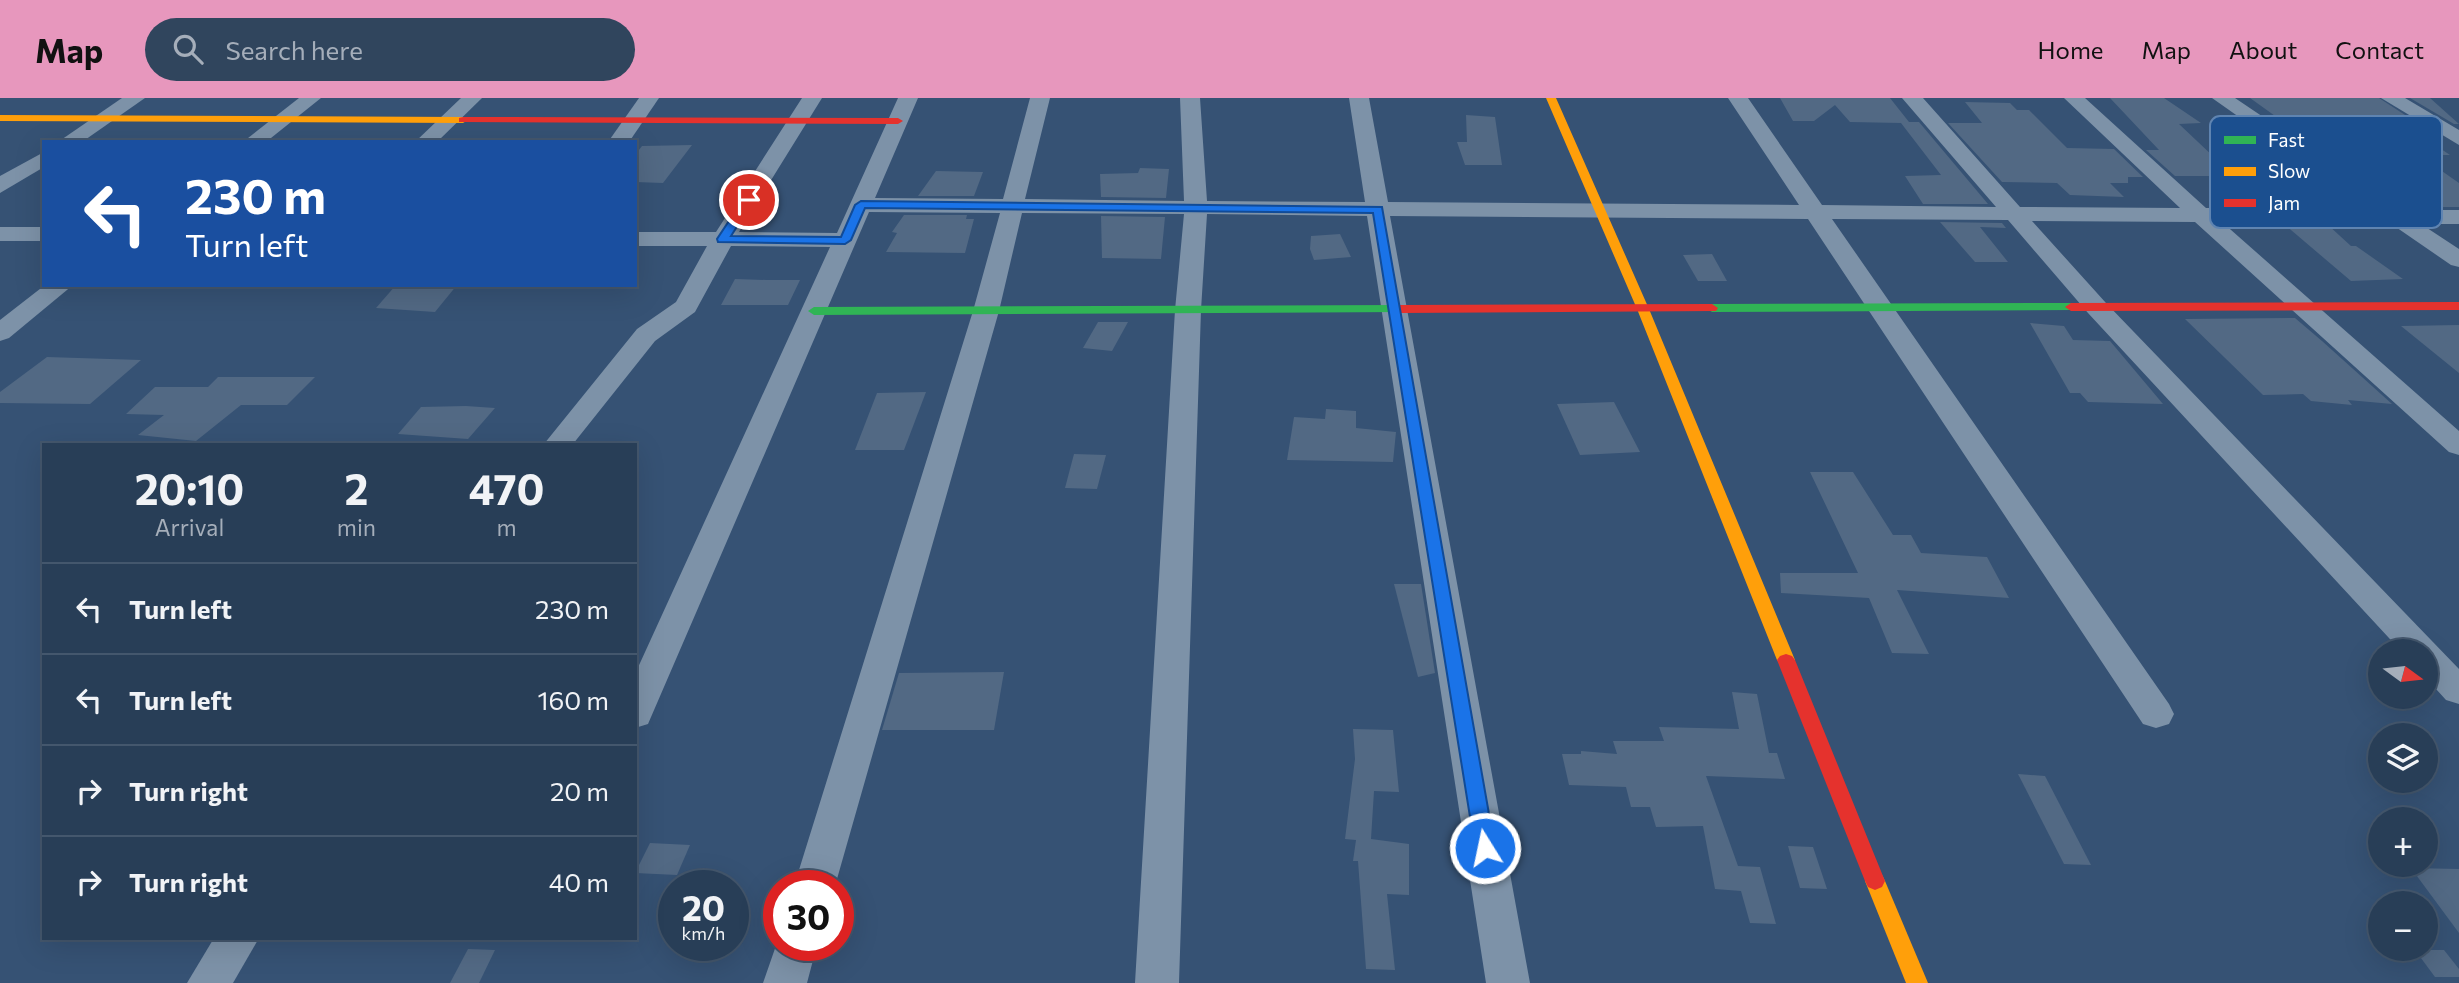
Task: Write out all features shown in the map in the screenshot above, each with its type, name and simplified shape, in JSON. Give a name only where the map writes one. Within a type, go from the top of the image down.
[{"type":"street","points":[[71,140],[135,98]]},
{"type":"street","points":[[256,140],[311,98]]},
{"type":"street","points":[[427,140],[472,98]]},
{"type":"street","points":[[620,140],[649,98]]},
{"type":"street","points":[[559,443],[646,335],[686,307],[723,239],[801,120],[812,98]]},
{"type":"street","points":[[819,870],[986,311],[1040,98]]},
{"type":"street","points":[[1157,983],[1188,310],[1196,208],[1190,98]]},
{"type":"street","points":[[1359,98],[1508,983]]},
{"type":"street","points":[[1551,98],[1643,309],[1917,983]]},
{"type":"street","points":[[1738,98],[2156,714]]},
{"type":"street","points":[[1912,98],[2096,308],[2410,639]]},
{"type":"street","points":[[2074,98],[2210,223]]},
{"type":"street","points":[[2222,98],[2249,116]]},
{"type":"street","points":[[2391,98],[2421,116]]},
{"type":"street","points":[[0,118],[801,120],[903,109],[637,709]]},
{"type":"street","points":[[2442,129],[2459,139]]},
{"type":"street","points":[[0,186],[42,159]]},
{"type":"street","points":[[861,205],[2210,217]]},
{"type":"street","points":[[2215,228],[2300,307],[2459,446]]},
{"type":"street","points":[[2415,228],[2459,260]]},
{"type":"street","points":[[0,234],[42,234]]},
{"type":"street","points":[[637,239],[845,240]]},
{"type":"street","points":[[0,333],[58,287]]},
{"type":"street","points":[[814,311],[2459,306]]},
{"type":"street","points":[[2438,669],[2459,691]]},
{"type":"street","points":[[209,983],[237,940]]},
{"type":"street","points":[[785,983],[791,961]]},
{"type":"building","points":[[1780,98],[1890,98],[1909,122],[1919,122],[1988,204],[1923,204],[1905,176],[1941,175],[1901,123],[1850,122],[1835,105],[1814,121],[1793,121]]},
{"type":"building","points":[[2110,98],[2164,98],[2201,123],[2179,124],[2210,153],[2210,176],[2175,176],[2146,150],[2159,150]]},
{"type":"building","points":[[2250,98],[2379,98],[2407,116],[2275,116]]},
{"type":"building","points":[[2410,98],[2430,98],[2459,124]]},
{"type":"building","points":[[1965,102],[2010,103],[2017,110],[2029,110],[2067,148],[2114,149],[2143,177],[2128,177],[2128,183],[2110,183],[2124,197],[2070,195],[2057,183],[2002,182],[1948,123],[1982,123]]},
{"type":"building","points":[[1466,115],[1495,117],[1502,165],[1465,165],[1457,142],[1467,142]]},
{"type":"building","points":[[692,145],[663,183],[637,182],[637,152],[642,146]]},
{"type":"building","points":[[1140,168],[1169,169],[1166,198],[1101,197],[1100,174],[1138,173]]},
{"type":"building","points":[[936,171],[983,172],[974,196],[918,196]]},
{"type":"building","points":[[2442,171],[2459,183],[2459,207],[2442,207]]},
{"type":"building","points":[[904,215],[967,215],[966,219],[974,219],[965,253],[886,252],[897,233],[892,232]]},
{"type":"building","points":[[1101,216],[1165,217],[1161,259],[1102,258]]},
{"type":"building","points":[[1940,222],[2002,223],[2006,228],[1980,227],[2008,262],[1975,262]]},
{"type":"building","points":[[2289,228],[2331,228],[2351,246],[2356,246],[2403,279],[2351,281]]},
{"type":"building","points":[[1340,234],[1351,257],[1314,260],[1310,249],[1311,236]]},
{"type":"building","points":[[1712,254],[1727,281],[1698,281],[1683,255]]},
{"type":"building","points":[[735,279],[800,280],[788,305],[721,305]]},
{"type":"building","points":[[394,287],[455,287],[435,312],[376,308]]},
{"type":"building","points":[[2295,318],[2392,404],[2348,400],[2352,405],[2311,401],[2303,394],[2263,395],[2185,319]]},
{"type":"building","points":[[1098,322],[1128,322],[1112,351],[1083,348]]},
{"type":"building","points":[[2030,323],[2064,326],[2073,340],[2110,341],[2163,404],[2088,402],[2080,393],[2070,393]]},
{"type":"building","points":[[2459,325],[2459,373],[2401,326]]},
{"type":"building","points":[[47,357],[141,360],[90,404],[0,403],[0,392]]},
{"type":"building","points":[[218,377],[315,377],[287,405],[241,405],[196,441],[138,435],[164,415],[126,414],[155,387],[208,387]]},
{"type":"building","points":[[926,392],[904,450],[855,450],[877,393]]},
{"type":"building","points":[[1614,402],[1640,452],[1580,455],[1557,404]]},
{"type":"building","points":[[421,407],[495,408],[468,439],[398,434]]},
{"type":"building","points":[[1326,409],[1356,411],[1356,428],[1396,432],[1393,462],[1287,460],[1294,417],[1325,419]]},
{"type":"building","points":[[1074,454],[1106,455],[1097,489],[1065,488]]},
{"type":"building","points":[[1810,472],[1853,472],[1893,535],[1911,535],[1921,553],[1987,557],[2009,598],[1897,590],[1929,654],[1892,653],[1869,598],[1781,593],[1780,573],[1858,573]]},
{"type":"building","points":[[1394,584],[1421,584],[1435,673],[1418,677]]},
{"type":"building","points":[[1004,672],[994,730],[882,730],[899,673]]},
{"type":"building","points":[[1732,692],[1757,694],[1769,753],[1777,753],[1785,779],[1706,776],[1738,866],[1760,867],[1776,924],[1750,923],[1741,891],[1715,889],[1703,826],[1656,827],[1650,807],[1631,807],[1626,787],[1569,785],[1562,754],[1581,754],[1581,751],[1617,754],[1613,741],[1664,741],[1659,727],[1739,729]]},
{"type":"building","points":[[1353,729],[1393,730],[1399,792],[1374,791],[1371,839],[1409,844],[1409,895],[1387,894],[1395,970],[1366,969],[1358,861],[1353,861],[1356,840],[1345,839],[1355,759]]},
{"type":"building","points":[[2018,774],[2045,776],[2091,865],[2064,864]]},
{"type":"building","points":[[650,843],[690,845],[679,870],[658,870],[658,874],[637,873]]},
{"type":"building","points":[[1788,846],[1813,847],[1827,889],[1800,888]]},
{"type":"building","points":[[2438,869],[2459,869],[2459,933],[2438,905],[2438,891],[2428,891],[2418,877],[2438,877]]},
{"type":"building","points":[[468,949],[495,950],[479,983],[450,983]]},
{"type":"building","points":[[2438,950],[2444,950],[2459,969],[2459,977],[2435,977],[2423,961],[2438,961]]},
{"type":"traffic: fast","points":[[1712,308],[2071,307]]},
{"type":"traffic: fast","points":[[814,311],[1400,309]]},
{"type":"traffic: slow","points":[[1551,98],[1643,309],[1786,660]]},
{"type":"traffic: slow","points":[[0,118],[463,120]]},
{"type":"traffic: slow","points":[[1875,881],[1917,983]]},
{"type":"traffic: jam","points":[[463,120],[898,121]]},
{"type":"traffic: jam","points":[[2071,307],[2459,306]]},
{"type":"traffic: jam","points":[[1400,309],[1712,308]]},
{"type":"traffic: jam","points":[[1786,660],[1875,881]]},
{"type":"route","points":[[749,200],[723,239],[845,240],[861,205],[1378,209],[1485,848]]}]
